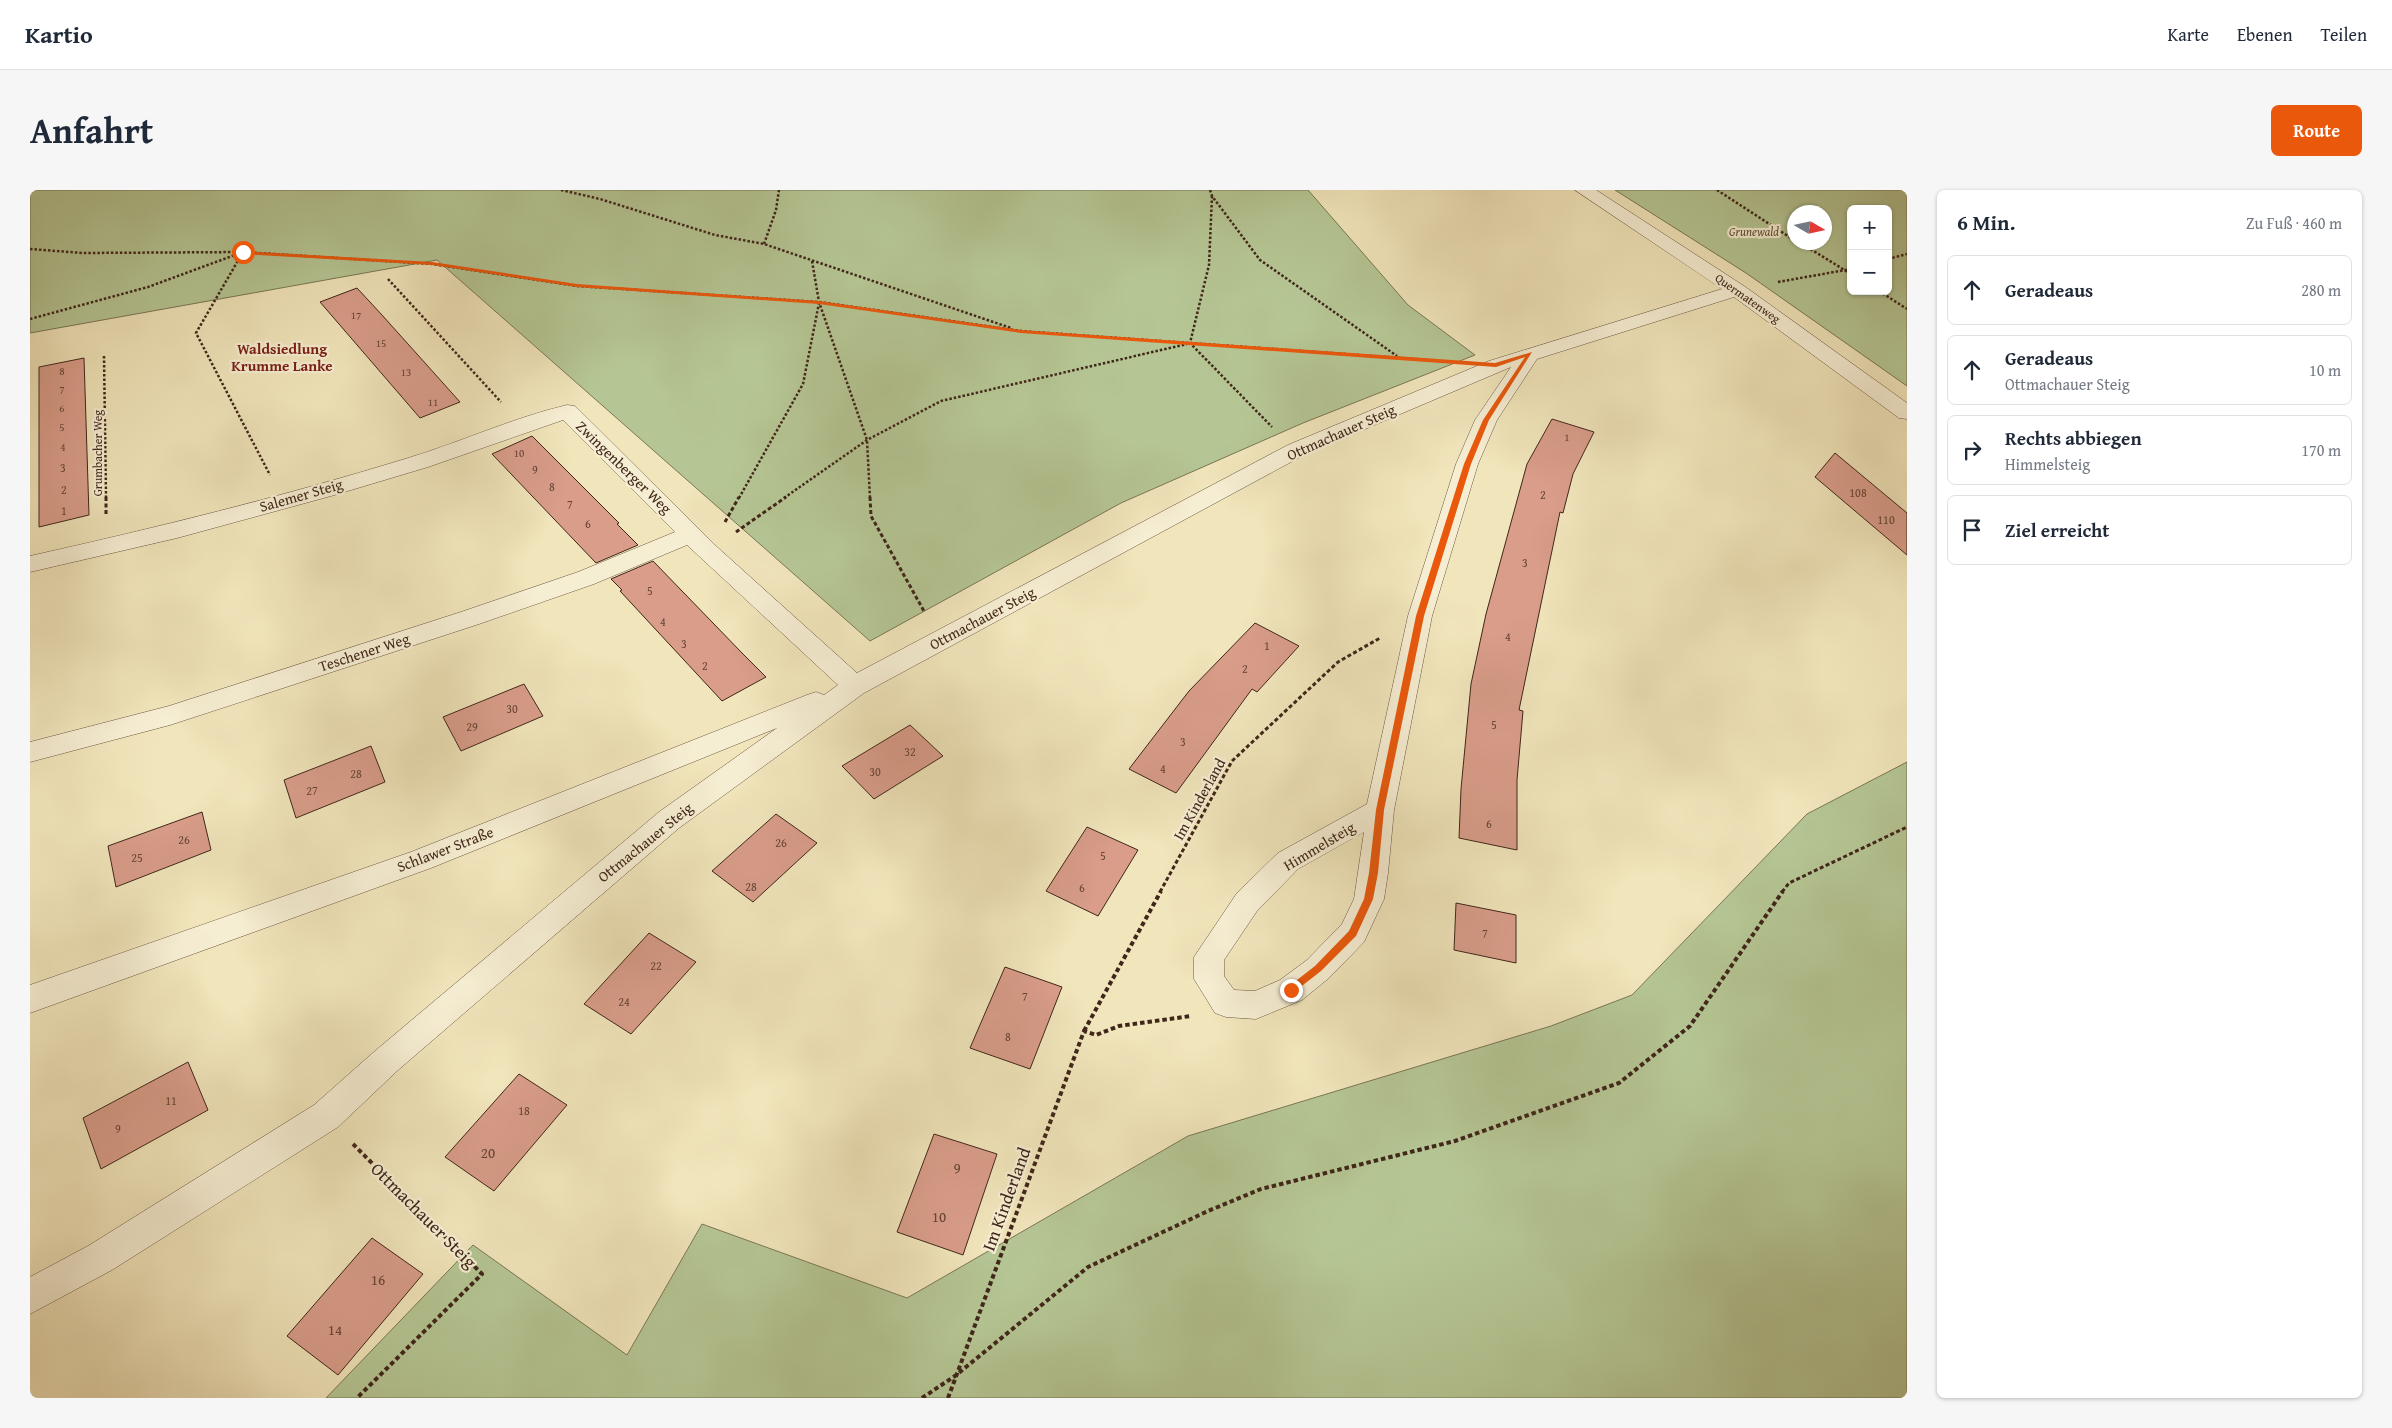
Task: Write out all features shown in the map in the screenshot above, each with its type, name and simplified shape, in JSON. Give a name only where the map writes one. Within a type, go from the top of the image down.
[{"type":"street","name":"Quermatenweg","points":[[1584,190],[1737,290],[1907,413]]},
{"type":"street","name":"Ottmachauer Steig","points":[[30,1296],[100,1258],[326,1116],[386,1061],[669,820],[855,686],[1296,450],[1496,365],[1737,290]]},
{"type":"street","name":"Himmelsteig","points":[[1380,810],[1288,861],[1247,902],[1209,957],[1209,979],[1226,1003],[1256,1005],[1291,990],[1318,969],[1352,933],[1369,899],[1374,873],[1380,810],[1420,616],[1467,464],[1486,420],[1530,354]]},
{"type":"street","name":"Salemer Steig","points":[[30,564],[100,549],[283,501],[420,462],[567,412]]},
{"type":"street","name":"Zwingenberger Weg","points":[[567,412],[700,543],[855,686]]},
{"type":"street","name":"Teschener Weg","points":[[30,752],[170,715],[586,578],[700,543]]},
{"type":"street","name":"Schlawer Straße","points":[[30,999],[421,860],[855,686]]},
{"type":"path","points":[[561,190],[600,199],[715,235],[764,244],[1021,331]]},
{"type":"path","points":[[764,244],[776,210],[779,190]]},
{"type":"path","points":[[1210,190],[1212,196],[1260,260],[1398,357]]},
{"type":"path","points":[[1716,190],[1787,236]]},
{"type":"path","points":[[1190,343],[1208,265],[1212,196]]},
{"type":"path","points":[[30,250],[83,253],[243,252],[432,264],[577,286],[819,302],[1021,331],[1438,360]]},
{"type":"path","points":[[1812,250],[1845,270]]},
{"type":"path","points":[[30,318],[148,287],[243,252]]},
{"type":"path","points":[[243,252],[196,333],[283,501]]},
{"type":"path","points":[[1892,258],[1907,254]]},
{"type":"path","points":[[812,261],[819,302],[867,440],[872,516],[940,640]]},
{"type":"path","points":[[1737,290],[1845,270]]},
{"type":"path","points":[[388,279],[504,406]]},
{"type":"path","points":[[1885,295],[1907,309]]},
{"type":"path","points":[[700,543],[804,384],[819,302]]},
{"type":"path","points":[[700,543],[867,440],[941,401],[1190,343]]},
{"type":"path","points":[[1190,343],[1296,450]]},
{"type":"path","name":"Grumbacher Weg","points":[[100,549],[106,513],[104,356]]},
{"type":"path","name":"Im Kinderland","points":[[948,1398],[1084,1031],[1232,761],[1338,662],[1420,616]]},
{"type":"path","points":[[922,1398],[933,1388],[955,1376],[1088,1267],[1208,1211],[1262,1189],[1455,1140],[1619,1083],[1690,1026],[1789,883],[1907,827]]},
{"type":"path","points":[[1084,1031],[1096,1035],[1119,1026],[1186,1016],[1218,1017],[1226,1003]]},
{"type":"path","name":"Ottmachauer Steig","points":[[326,1116],[482,1274],[356,1398]]},
{"type":"path","points":[[927,1398],[933,1388]]},
{"type":"green space","points":[[30,190],[1308,190],[1408,305],[1475,355],[1303,423],[1121,503],[870,641],[437,260],[30,333]]},
{"type":"green space","name":"Grunewald","points":[[1615,190],[1907,190],[1907,386],[1746,273]]},
{"type":"green space","points":[[1907,762],[1907,1398],[326,1398],[473,1245],[627,1355],[702,1224],[907,1298],[1188,1136],[1551,1026],[1632,995],[1807,814]]},
{"type":"building","points":[[357,288],[460,402],[420,418],[320,302]]},
{"type":"building","points":[[84,358],[89,515],[39,527],[39,367]]},
{"type":"building","points":[[1552,419],[1594,432],[1573,474],[1563,513],[1560,512],[1519,710],[1523,711],[1517,780],[1517,850],[1459,838],[1461,789],[1471,684],[1486,614],[1527,464]]},
{"type":"building","points":[[532,436],[619,523],[617,524],[638,545],[596,563],[492,454]]},
{"type":"building","points":[[1835,453],[1907,513],[1907,555],[1815,477]]},
{"type":"building","points":[[653,561],[766,677],[722,701],[611,579]]},
{"type":"building","points":[[1255,623],[1299,646],[1257,692],[1252,689],[1176,793],[1129,769],[1189,691]]},
{"type":"building","points":[[524,684],[543,716],[461,751],[443,717]]},
{"type":"building","points":[[910,725],[943,756],[874,799],[842,766]]},
{"type":"building","points":[[371,746],[385,782],[296,818],[284,780]]},
{"type":"building","points":[[202,812],[211,850],[116,887],[108,846]]},
{"type":"building","points":[[776,814],[817,843],[753,902],[712,871]]},
{"type":"building","points":[[1087,827],[1138,850],[1098,916],[1046,891]]},
{"type":"building","points":[[1456,903],[1516,915],[1516,963],[1454,950]]},
{"type":"building","points":[[649,933],[696,962],[631,1034],[584,1004]]},
{"type":"building","points":[[1005,967],[1062,987],[1030,1069],[970,1048]]},
{"type":"building","points":[[188,1062],[208,1110],[101,1169],[83,1118]]},
{"type":"building","points":[[519,1074],[567,1105],[494,1191],[445,1157]]},
{"type":"building","points":[[934,1134],[997,1154],[963,1255],[897,1232]]},
{"type":"building","points":[[372,1238],[423,1274],[338,1375],[287,1336]]},
{"type":"district","name":"Waldsiedlung Krumme Lanke","points":[[282,356]]},
{"type":"route","points":[[243,252],[432,264],[577,286],[819,302],[1021,331],[1496,365],[1530,354],[1486,420],[1467,464],[1447,524],[1420,616],[1390,760],[1380,810],[1374,873],[1369,899],[1352,933],[1318,969],[1291,990]]}]
